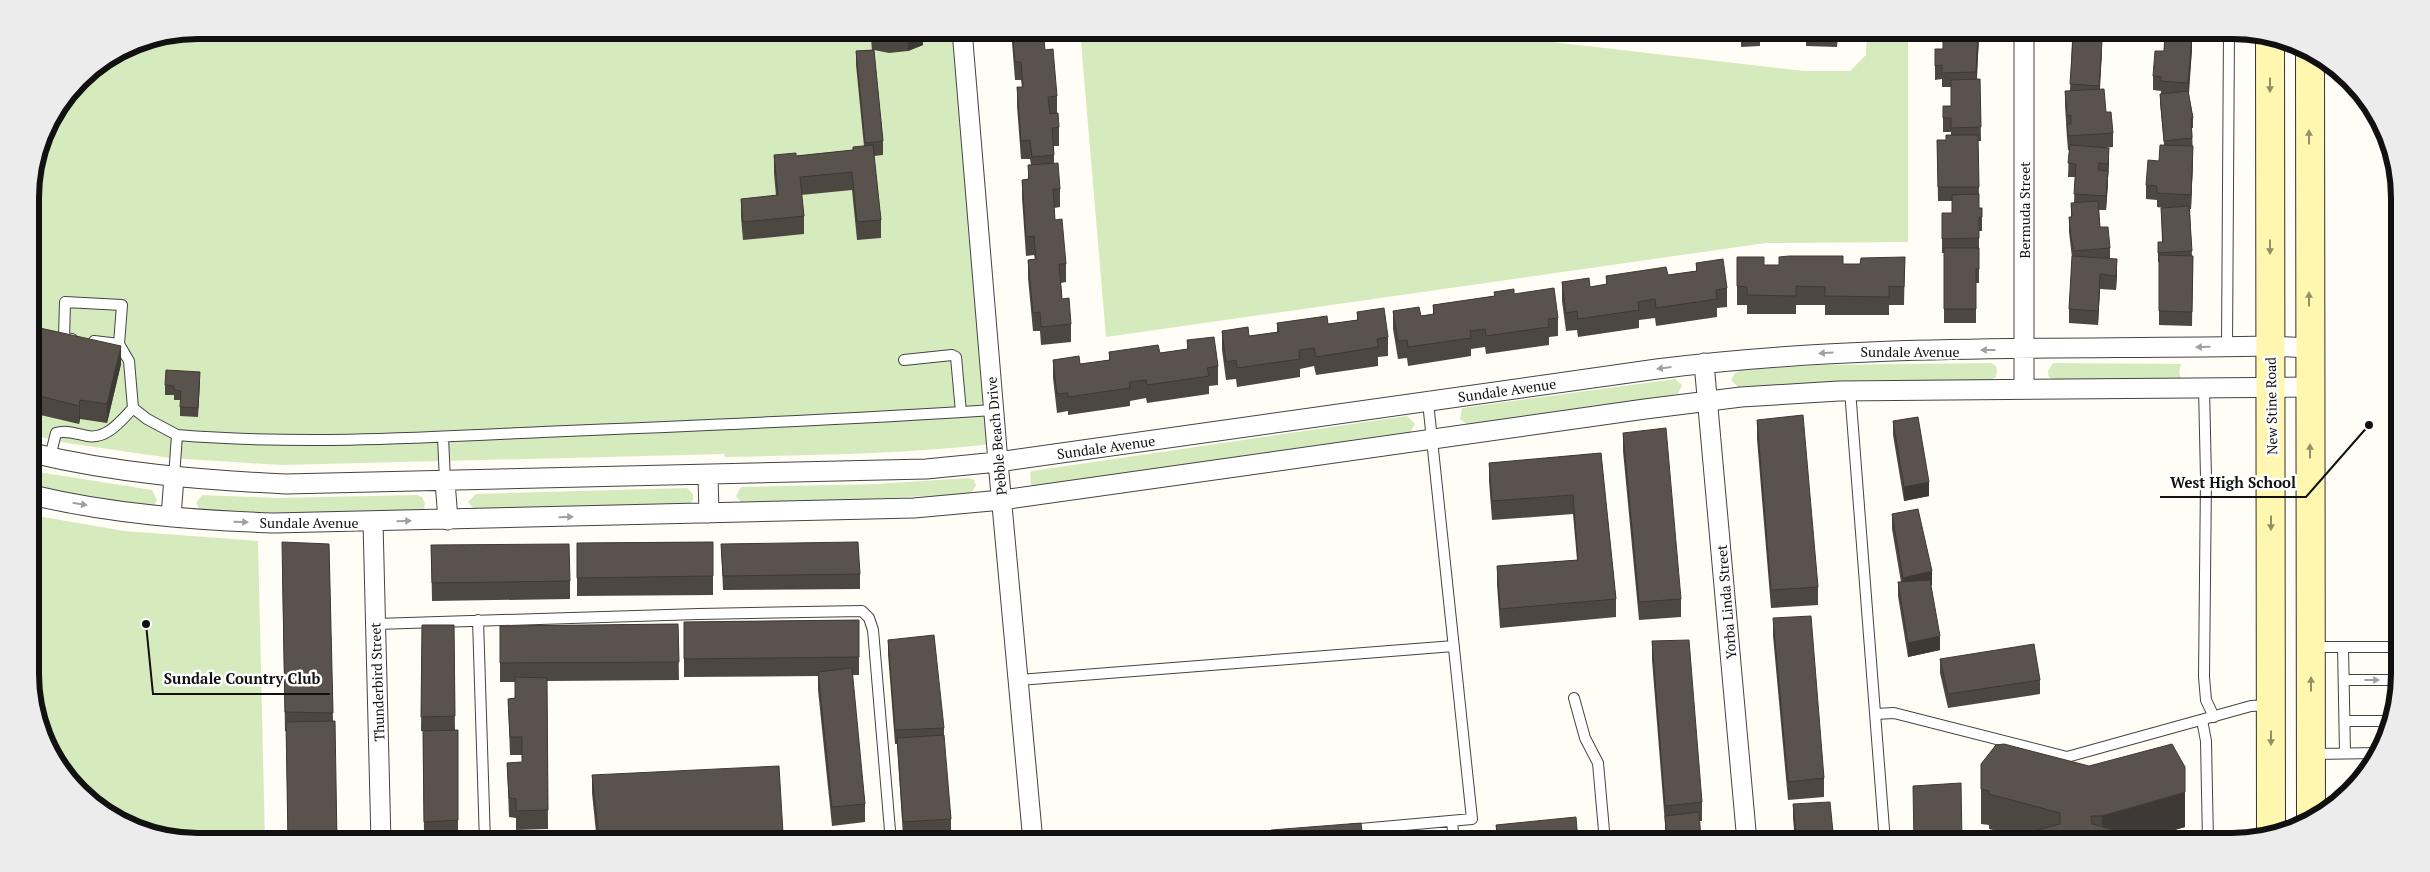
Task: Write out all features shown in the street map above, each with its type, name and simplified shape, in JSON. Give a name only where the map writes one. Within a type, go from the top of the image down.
[{"type":"main road","name":"New Stine Road","points":[[2270,44],[2272,828]]},
{"type":"main road","points":[[2310,59],[2311,812]]},
{"type":"street","name":"Pebble Beach Drive","points":[[963,39],[998,462],[1032,833]]},
{"type":"street","name":"Bermuda Street","points":[[2024,39],[2024,389]]},
{"type":"street","name":"Sundale Avenue","points":[[39,455],[174,477],[286,484],[907,469],[998,462],[1704,363],[1852,352],[2270,346],[2309,348]]},
{"type":"street","name":"Yorba Linda Street","points":[[1704,363],[1709,400],[1746,833]]},
{"type":"street","name":"Sundale Avenue","points":[[39,496],[125,512],[171,517],[274,523],[914,508],[1002,500],[1709,400],[1850,390],[2310,387]]},
{"type":"street","points":[[708,474],[709,514]]},
{"type":"street","points":[[171,517],[174,477]]},
{"type":"street","points":[[445,481],[448,520]]},
{"type":"street","name":"Thunderbird Street","points":[[373,522],[381,833]]},
{"type":"lane","points":[[2227,347],[2229,39]]},
{"type":"lane","points":[[119,344],[60,338],[65,302],[122,305],[119,344],[129,361],[133,408],[147,419],[177,435],[283,441],[443,437],[844,420],[994,410]]},
{"type":"lane","points":[[904,360],[952,355],[956,357],[961,412]]},
{"type":"lane","points":[[2204,388],[2206,478],[2204,677],[2206,700],[2214,717]]},
{"type":"lane","points":[[1850,390],[1884,833]]},
{"type":"lane","points":[[1338,832],[1472,820],[1428,402]]},
{"type":"lane","points":[[50,457],[56,433],[62,431],[88,437],[103,435],[114,428],[133,408]]},
{"type":"lane","points":[[174,477],[177,435]]},
{"type":"lane","points":[[443,437],[445,481]]},
{"type":"lane","points":[[376,624],[862,611],[870,618],[873,630],[890,833]]},
{"type":"lane","points":[[478,620],[485,833]]},
{"type":"lane","points":[[1019,680],[1454,646]]},
{"type":"lane","points":[[2311,647],[2391,647]]},
{"type":"lane","points":[[2343,647],[2345,754]]},
{"type":"lane","points":[[2344,680],[2391,680]]},
{"type":"lane","points":[[1574,698],[1585,738],[1598,763],[1604,833]]},
{"type":"lane","points":[[1876,714],[1894,713],[2067,757],[2252,706],[2272,705]]},
{"type":"lane","points":[[2202,720],[2206,741],[2208,833]]},
{"type":"lane","points":[[2345,722],[2384,721]]},
{"type":"lane","points":[[2311,754],[2370,753]]},
{"type":"lane","points":[[1452,821],[1453,833]]},
{"type":"green space","points":[[198,39],[953,39],[992,444],[925,450],[826,455],[725,457],[724,454],[282,465],[170,458],[67,443],[39,437],[39,187],[42,167],[55,127],[85,85],[118,60],[137,51],[177,40]]},
{"type":"green space","points":[[1081,39],[1526,39],[1804,71],[1850,71],[1866,55],[1867,39],[1908,39],[1908,242],[1766,243],[1106,337]]},
{"type":"green space","points":[[1991,363],[1996,366],[1997,371],[1996,377],[1990,380],[1868,380],[1738,387],[1731,380],[1735,373],[1741,370],[1820,365]]},
{"type":"green space","points":[[2053,363],[2181,364],[2179,373],[2182,380],[2055,381],[2049,377],[2048,371]]},
{"type":"green space","points":[[1675,379],[1682,385],[1678,394],[1468,425],[1460,419],[1462,408]]},
{"type":"green space","points":[[1407,416],[1415,424],[1410,433],[1034,487],[1031,485],[1030,473],[1032,471]]},
{"type":"green space","points":[[39,472],[152,490],[157,500],[153,507],[144,508],[39,488]]},
{"type":"green space","points":[[969,478],[974,480],[976,485],[971,494],[743,505],[736,496],[741,487],[877,484]]},
{"type":"green space","points":[[687,488],[693,494],[693,500],[689,505],[475,510],[468,502],[476,494]]},
{"type":"green space","points":[[202,495],[277,498],[417,495],[422,497],[425,503],[424,510],[413,512],[202,513],[196,503]]},
{"type":"green space","points":[[39,516],[124,531],[258,541],[265,833],[187,833],[147,825],[127,817],[93,794],[78,779],[55,745],[47,725],[39,685]]},
{"type":"building","points":[[1013,39],[1044,39],[1045,50],[1053,49],[1057,96],[1048,97],[1050,114],[1058,113],[1059,127],[1052,128],[1054,155],[1032,157],[1030,140],[1021,141],[1017,87],[1023,87],[1021,62],[1015,62]]},
{"type":"building","points":[[1943,39],[1978,39],[1976,72],[1942,73],[1942,65],[1935,66],[1935,49],[1943,49]]},
{"type":"building","points":[[2073,39],[2102,41],[2099,86],[2070,84]]},
{"type":"building","points":[[2165,39],[2192,39],[2188,83],[2161,81],[2161,77],[2153,76],[2155,51],[2164,51]]},
{"type":"building","points":[[874,50],[883,141],[865,143],[856,51]]},
{"type":"building","points":[[1980,79],[1981,127],[1951,128],[1951,118],[1943,118],[1943,106],[1951,106],[1951,80]]},
{"type":"building","points":[[2104,89],[2106,112],[2111,112],[2113,133],[2068,136],[2067,124],[2071,124],[2071,115],[2067,116],[2065,91]]},
{"type":"building","points":[[2188,91],[2193,118],[2191,118],[2192,138],[2164,141],[2160,94]]},
{"type":"building","points":[[1946,135],[1978,135],[1979,187],[1938,187],[1937,140],[1946,140]]},
{"type":"building","points":[[873,145],[881,220],[857,222],[852,172],[800,177],[804,216],[743,222],[741,199],[778,195],[774,155],[796,153],[796,156],[853,150],[853,147]]},
{"type":"building","points":[[2070,145],[2109,148],[2108,164],[2099,163],[2098,170],[2108,171],[2106,196],[2074,194],[2076,164],[2068,163]]},
{"type":"building","points":[[2160,145],[2193,146],[2191,195],[2157,193],[2157,186],[2146,185],[2148,160],[2159,161]]},
{"type":"building","points":[[1058,163],[1060,189],[1053,189],[1055,220],[1062,219],[1066,264],[1059,264],[1062,299],[1069,298],[1071,324],[1041,327],[1040,312],[1033,313],[1028,260],[1036,259],[1034,236],[1026,237],[1022,180],[1029,179],[1028,165]]},
{"type":"building","points":[[1979,194],[1979,208],[1982,208],[1982,217],[1979,217],[1979,238],[1942,239],[1942,213],[1952,213],[1952,195]]},
{"type":"building","points":[[2098,201],[2100,227],[2108,227],[2110,248],[2074,251],[2069,217],[2072,217],[2071,203]]},
{"type":"building","points":[[2189,206],[2192,251],[2158,253],[2158,242],[2163,242],[2161,208]]},
{"type":"building","points":[[1944,248],[1979,248],[1979,269],[1976,269],[1976,309],[1944,309]]},
{"type":"building","points":[[2159,255],[2193,256],[2192,312],[2159,311]]},
{"type":"building","points":[[1843,256],[1843,264],[1860,264],[1861,258],[1905,257],[1904,287],[1889,286],[1889,297],[1825,296],[1825,287],[1796,286],[1796,296],[1747,295],[1747,287],[1737,286],[1737,257],[1764,257],[1764,265],[1779,265],[1779,257]]},
{"type":"building","points":[[2072,256],[2117,259],[2116,276],[2100,274],[2098,311],[2069,309]]},
{"type":"building","points":[[1723,259],[1727,288],[1716,290],[1717,299],[1656,308],[1655,299],[1638,302],[1639,310],[1578,319],[1577,311],[1566,313],[1562,282],[1589,278],[1590,287],[1607,284],[1606,276],[1666,267],[1668,275],[1697,271],[1696,263]]},
{"type":"building","points":[[1554,288],[1558,318],[1548,319],[1549,327],[1486,336],[1485,329],[1470,331],[1471,338],[1408,347],[1407,340],[1398,341],[1393,311],[1419,307],[1421,316],[1434,314],[1433,305],[1495,296],[1494,292],[1514,289],[1514,294]]},
{"type":"building","points":[[1384,308],[1388,337],[1377,339],[1378,347],[1316,357],[1314,348],[1299,350],[1300,359],[1237,368],[1236,360],[1226,362],[1222,331],[1248,327],[1249,336],[1279,332],[1277,323],[1327,316],[1328,324],[1358,320],[1357,312]]},
{"type":"building","points":[[39,328],[121,346],[107,404],[80,400],[79,406],[39,396]]},
{"type":"building","points":[[1214,337],[1218,366],[1207,368],[1209,376],[1147,385],[1146,380],[1129,382],[1130,388],[1068,397],[1068,393],[1057,394],[1053,360],[1079,356],[1080,364],[1110,360],[1109,352],[1158,345],[1160,353],[1188,349],[1187,340]]},
{"type":"building","points":[[166,370],[200,372],[198,408],[180,407],[181,391],[174,390],[174,386],[165,385]]},
{"type":"building","points":[[1803,415],[1818,587],[1771,590],[1757,420]]},
{"type":"building","points":[[1918,417],[1929,482],[1904,487],[1893,421]]},
{"type":"building","points":[[1666,428],[1681,599],[1639,602],[1623,433]]},
{"type":"building","points":[[1601,453],[1616,599],[1500,609],[1497,566],[1578,560],[1573,495],[1492,501],[1489,463]]},
{"type":"building","points":[[1918,509],[1932,571],[1903,578],[1892,514]]},
{"type":"building","points":[[282,542],[329,544],[333,713],[285,712]]},
{"type":"building","points":[[713,542],[713,576],[577,578],[577,543]]},
{"type":"building","points":[[858,542],[860,574],[723,576],[721,544]]},
{"type":"building","points":[[569,544],[570,581],[432,583],[431,545]]},
{"type":"building","points":[[1930,580],[1940,636],[1908,643],[1898,582]]},
{"type":"building","points":[[1811,616],[1824,778],[1788,782],[1773,618]]},
{"type":"building","points":[[859,620],[859,657],[684,659],[684,622]]},
{"type":"building","points":[[678,624],[679,662],[500,663],[500,626]]},
{"type":"building","points":[[422,625],[454,625],[455,716],[421,717]]},
{"type":"building","points":[[934,635],[944,728],[895,730],[888,640]]},
{"type":"building","points":[[1689,640],[1702,802],[1665,806],[1652,641]]},
{"type":"building","points":[[2034,644],[2040,680],[1948,694],[1940,659]]},
{"type":"building","points":[[852,668],[865,804],[832,807],[818,672]]},
{"type":"building","points":[[515,677],[547,678],[548,810],[516,811],[516,799],[509,798],[507,763],[522,762],[522,737],[510,737],[508,699],[515,698]]},
{"type":"building","points":[[335,721],[337,833],[288,833],[286,722]]},
{"type":"building","points":[[458,730],[458,820],[424,822],[423,731]]},
{"type":"building","points":[[944,735],[951,819],[903,822],[897,738]]},
{"type":"building","points":[[2004,744],[2089,766],[2172,744],[2185,767],[2185,792],[2102,816],[2091,816],[2092,824],[2125,833],[2027,833],[2060,824],[2060,813],[1989,794],[1989,791],[1981,789],[1981,764],[1996,745]]},
{"type":"building","points":[[779,766],[783,833],[598,833],[592,775]]},
{"type":"building","points":[[1961,783],[1962,833],[1914,833],[1913,786]]},
{"type":"building","points":[[1830,802],[1833,833],[1796,833],[1793,804]]},
{"type":"building","points":[[1699,812],[1700,833],[1666,833],[1665,816]]},
{"type":"building","points":[[1576,817],[1577,833],[1497,833],[1496,825]]},
{"type":"building","points":[[1361,823],[1362,833],[1272,833],[1271,830]]},
{"type":"place","name":"West High School","points":[[2369,425]]},
{"type":"place","name":"Sundale Country Club","points":[[146,624]]}]
